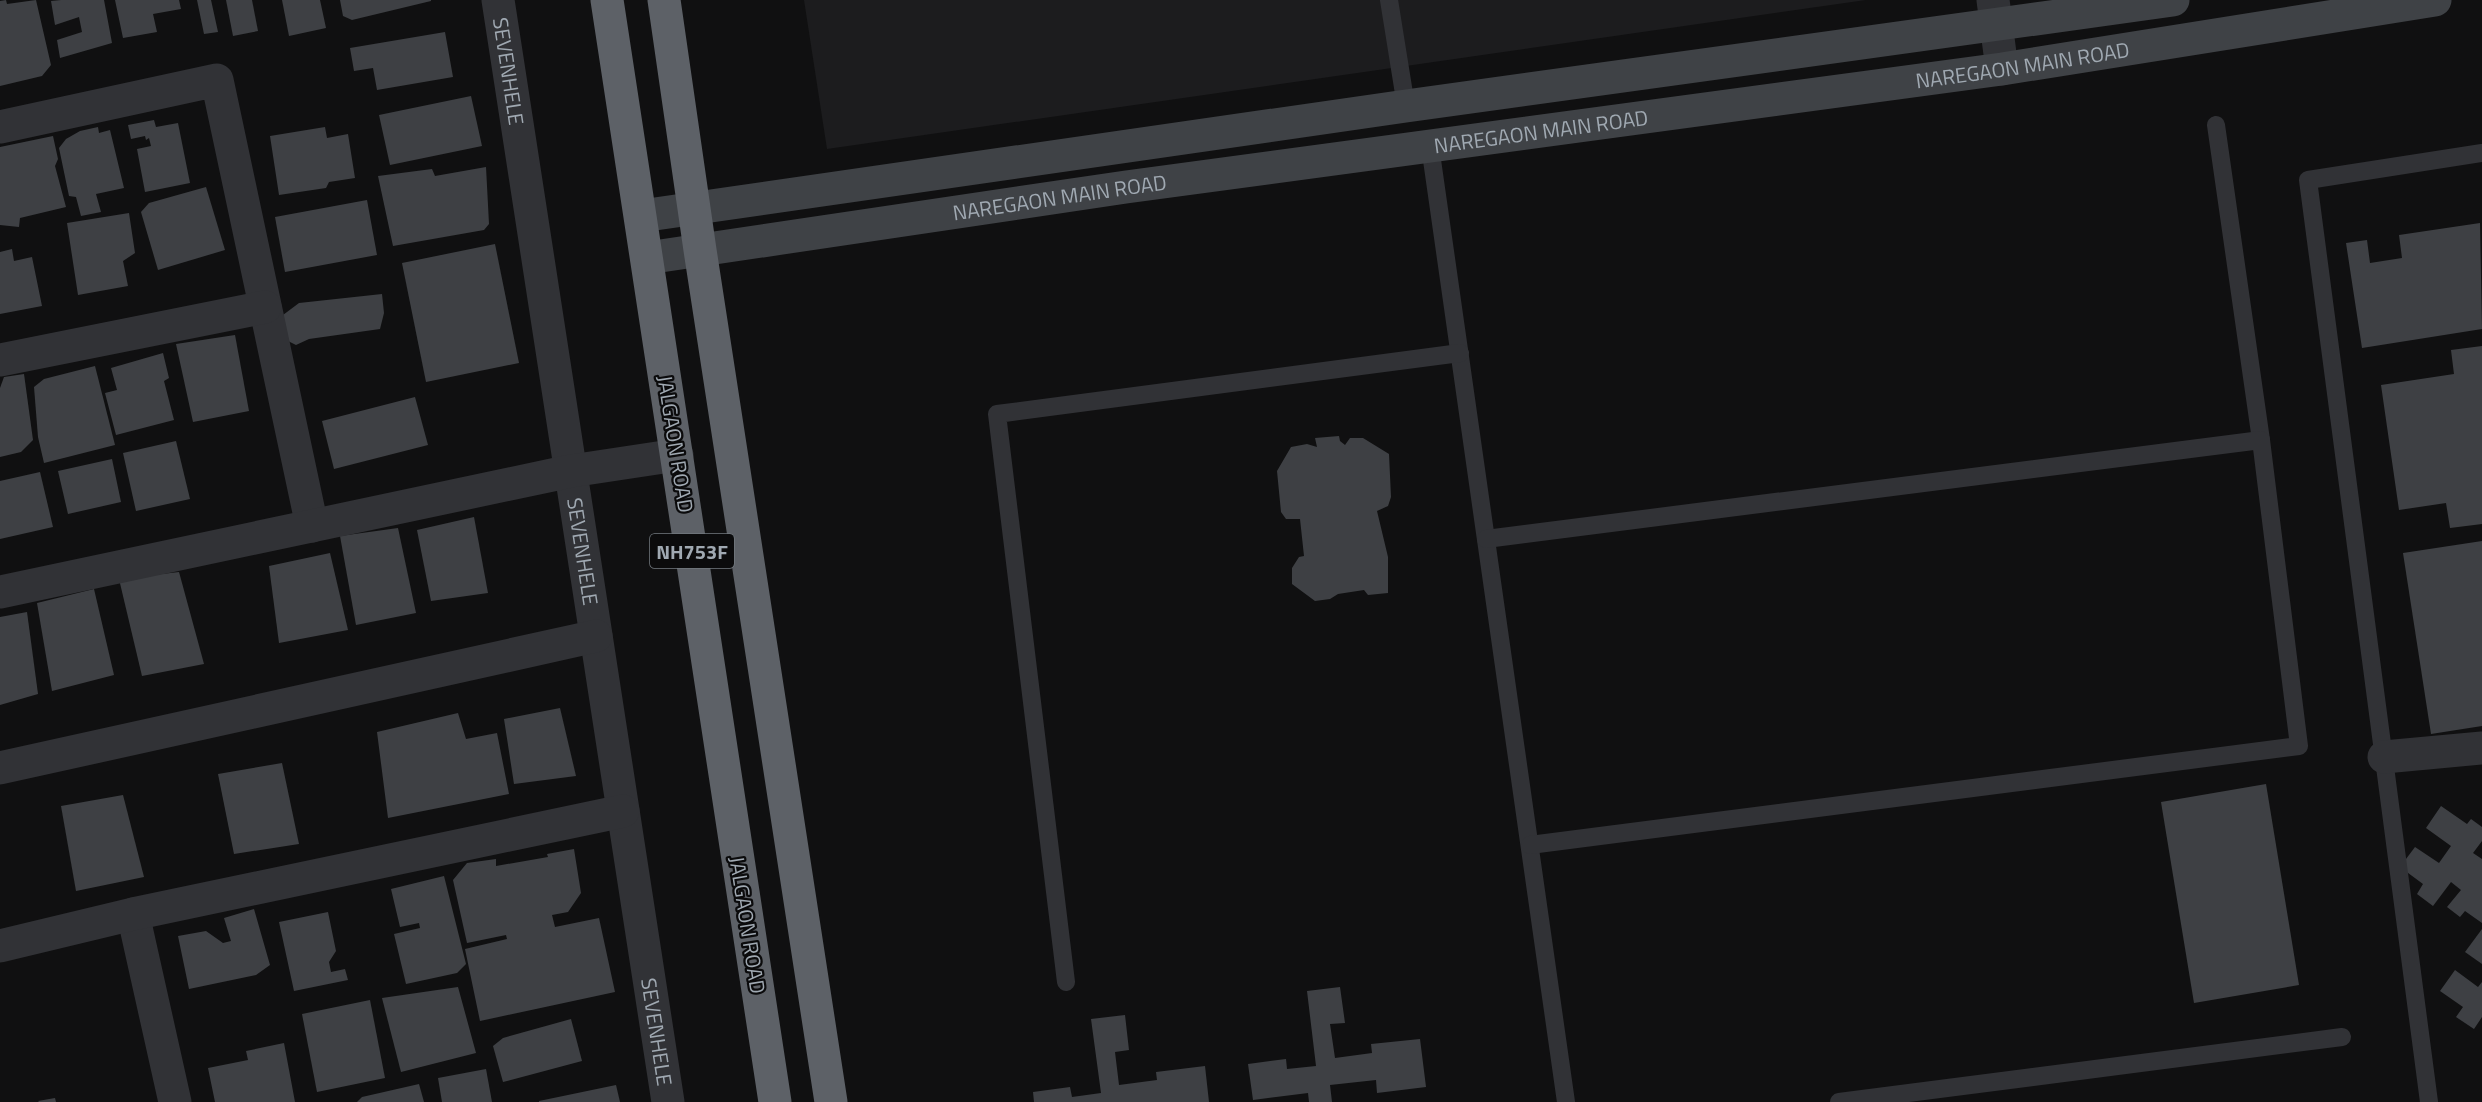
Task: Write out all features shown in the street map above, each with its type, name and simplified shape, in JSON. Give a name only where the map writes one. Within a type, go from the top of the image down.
[{"type":"highway","name":"JALGAON ROAD","points":[[607,0],[775,1102]]},
{"type":"highway","name":"NH753F","points":[[663,0],[831,1102]]},
{"type":"street","name":"SEVENHELE","points":[[498,0],[668,1102]]},
{"type":"street","name":"NAREGAON MAIN ROAD","points":[[641,216],[1406,106],[1995,13],[2173,0]]},
{"type":"street","name":"NAREGAON MAIN ROAD","points":[[647,258],[1126,187],[2002,69],[2435,0]]},
{"type":"street","points":[[1995,13],[2002,69]]},
{"type":"street","points":[[0,127],[217,80],[312,526]]},
{"type":"street","points":[[0,360],[265,307]]},
{"type":"street","points":[[0,592],[571,471],[677,454]]},
{"type":"street","points":[[0,768],[596,636]]},
{"type":"street","points":[[2384,757],[2482,748]]},
{"type":"street","points":[[0,946],[133,914],[623,811]]},
{"type":"street","points":[[133,914],[175,1102]]},
{"type":"lane","points":[[1389,0],[1406,106]]},
{"type":"lane","points":[[1530,845],[2299,746],[2260,440],[2216,125]]},
{"type":"lane","points":[[1430,146],[1566,1102]]},
{"type":"lane","points":[[2429,1102],[2308,180],[2482,153]]},
{"type":"lane","points":[[1066,982],[997,414],[1460,353]]},
{"type":"lane","points":[[1486,539],[2260,440]]},
{"type":"lane","points":[[1839,1102],[2342,1037]]},
{"type":"shaded area","points":[[804,0],[1866,0],[827,149]]},
{"type":"building","points":[[6,0],[7,4],[36,0],[51,65],[42,76],[0,86],[0,1]]},
{"type":"building","points":[[104,0],[112,43],[60,58],[57,40],[82,32],[79,17],[55,25],[51,1]]},
{"type":"building","points":[[115,0],[179,0],[181,9],[153,14],[157,32],[123,38]]},
{"type":"building","points":[[197,0],[211,0],[218,32],[204,34]]},
{"type":"building","points":[[226,0],[252,0],[258,31],[233,36]]},
{"type":"building","points":[[282,0],[320,0],[326,28],[289,36]]},
{"type":"building","points":[[340,0],[431,1],[352,20],[343,16]]},
{"type":"building","points":[[445,32],[453,77],[377,90],[373,68],[354,71],[350,48]]},
{"type":"building","points":[[471,96],[482,146],[390,165],[379,115]]},
{"type":"building","points":[[154,120],[156,127],[178,123],[190,183],[145,192],[137,149],[151,146],[149,138],[146,140],[145,136],[131,139],[128,125]]},
{"type":"building","points":[[98,127],[99,133],[110,130],[124,188],[96,194],[101,212],[81,216],[76,197],[69,196],[59,148],[66,139],[80,131]]},
{"type":"building","points":[[325,127],[327,138],[348,134],[355,178],[329,182],[326,188],[279,195],[270,136]]},
{"type":"building","points":[[53,136],[58,159],[55,166],[66,207],[20,218],[19,227],[0,225],[0,147]]},
{"type":"building","points":[[486,167],[489,224],[484,230],[393,246],[378,176],[432,169],[435,176]]},
{"type":"building","points":[[206,187],[225,250],[158,270],[141,212],[149,203]]},
{"type":"building","points":[[367,200],[377,255],[285,272],[275,217]]},
{"type":"building","points":[[129,213],[135,253],[123,261],[128,286],[78,295],[67,223]]},
{"type":"building","points":[[2480,223],[2482,329],[2362,348],[2346,243],[2367,240],[2370,263],[2402,258],[2399,235]]},
{"type":"building","points":[[495,244],[519,363],[426,382],[402,263]]},
{"type":"building","points":[[12,249],[14,261],[32,257],[42,306],[0,314],[0,252]]},
{"type":"building","points":[[382,294],[384,313],[380,329],[309,339],[296,345],[284,339],[283,315],[299,303]]},
{"type":"building","points":[[235,335],[249,411],[193,422],[176,344]]},
{"type":"building","points":[[2482,346],[2482,524],[2450,528],[2446,503],[2399,510],[2381,385],[2454,374],[2451,350]]},
{"type":"building","points":[[163,353],[169,378],[164,381],[174,420],[116,435],[105,393],[117,390],[111,368]]},
{"type":"building","points":[[95,366],[115,445],[44,463],[38,437],[34,387],[44,379]]},
{"type":"building","points":[[24,374],[33,440],[21,452],[0,457],[0,388],[4,377]]},
{"type":"building","points":[[415,397],[428,445],[334,469],[322,421]]},
{"type":"building","points":[[1339,436],[1340,441],[1345,445],[1350,438],[1363,438],[1389,454],[1391,497],[1388,506],[1377,511],[1388,557],[1388,593],[1368,595],[1364,590],[1315,601],[1292,584],[1292,568],[1299,557],[1304,556],[1300,519],[1286,519],[1281,512],[1277,471],[1291,447],[1307,444],[1317,447],[1315,438]]},
{"type":"building","points":[[176,441],[190,499],[136,511],[123,453]]},
{"type":"building","points":[[112,459],[121,502],[68,514],[58,471]]},
{"type":"building","points":[[40,472],[53,527],[0,539],[0,481]]},
{"type":"building","points":[[474,517],[488,593],[431,601],[417,530]]},
{"type":"building","points":[[398,528],[416,613],[356,625],[340,536]]},
{"type":"building","points":[[2482,541],[2482,726],[2431,734],[2403,553]]},
{"type":"building","points":[[330,553],[348,630],[279,643],[269,566]]},
{"type":"building","points":[[179,572],[204,664],[142,676],[119,579]]},
{"type":"building","points":[[94,589],[114,675],[52,691],[37,603]]},
{"type":"building","points":[[27,612],[38,694],[0,705],[0,617]]},
{"type":"building","points":[[560,708],[576,776],[514,784],[504,719]]},
{"type":"building","points":[[458,713],[466,739],[497,733],[509,794],[388,818],[377,732]]},
{"type":"building","points":[[282,763],[299,844],[234,854],[218,774]]},
{"type":"building","points":[[2266,784],[2299,985],[2194,1003],[2161,802]]},
{"type":"building","points":[[123,795],[144,877],[76,891],[61,806]]},
{"type":"building","points":[[2441,806],[2467,824],[2471,819],[2482,827],[2482,841],[2473,853],[2482,859],[2482,923],[2465,911],[2460,917],[2447,907],[2461,890],[2451,882],[2433,906],[2417,894],[2423,884],[2400,867],[2415,847],[2439,863],[2451,846],[2426,828]]},
{"type":"building","points":[[574,849],[581,893],[568,912],[552,915],[555,927],[599,918],[615,992],[480,1021],[465,949],[507,939],[506,935],[467,943],[453,880],[467,863],[496,859],[496,866],[548,857],[547,854]]},
{"type":"building","points":[[444,876],[466,964],[457,973],[406,984],[394,934],[420,928],[419,923],[400,927],[391,889]]},
{"type":"building","points":[[254,909],[270,965],[256,975],[189,989],[178,936],[206,931],[223,943],[231,941],[224,918]]},
{"type":"building","points":[[328,912],[336,951],[329,962],[331,972],[345,969],[348,980],[294,991],[279,922]]},
{"type":"building","points":[[2482,929],[2482,964],[2465,952]]},
{"type":"building","points":[[2455,970],[2478,987],[2482,982],[2482,1017],[2474,1029],[2456,1017],[2463,1007],[2440,991]]},
{"type":"building","points":[[458,987],[476,1053],[401,1072],[382,998]]},
{"type":"building","points":[[1340,987],[1345,1023],[1330,1024],[1335,1058],[1372,1053],[1371,1044],[1420,1039],[1426,1087],[1377,1093],[1376,1080],[1330,1085],[1332,1102],[1309,1102],[1308,1093],[1253,1100],[1248,1064],[1286,1059],[1287,1069],[1316,1066],[1307,991]]},
{"type":"building","points":[[370,1000],[385,1078],[317,1092],[302,1014]]},
{"type":"building","points":[[1125,1015],[1129,1050],[1115,1052],[1119,1085],[1157,1080],[1156,1072],[1205,1066],[1209,1102],[1034,1102],[1033,1092],[1070,1087],[1072,1097],[1101,1093],[1091,1019]]},
{"type":"building","points":[[571,1019],[582,1061],[503,1082],[493,1046],[503,1038]]},
{"type":"building","points":[[284,1043],[295,1102],[215,1102],[208,1068],[248,1060],[246,1051]]},
{"type":"building","points":[[486,1069],[492,1102],[442,1102],[438,1078]]},
{"type":"building","points":[[419,1084],[424,1102],[357,1102],[362,1097]]},
{"type":"building","points":[[616,1085],[620,1102],[539,1102],[539,1101]]},
{"type":"building","points":[[55,1098],[56,1102],[38,1101]]}]
